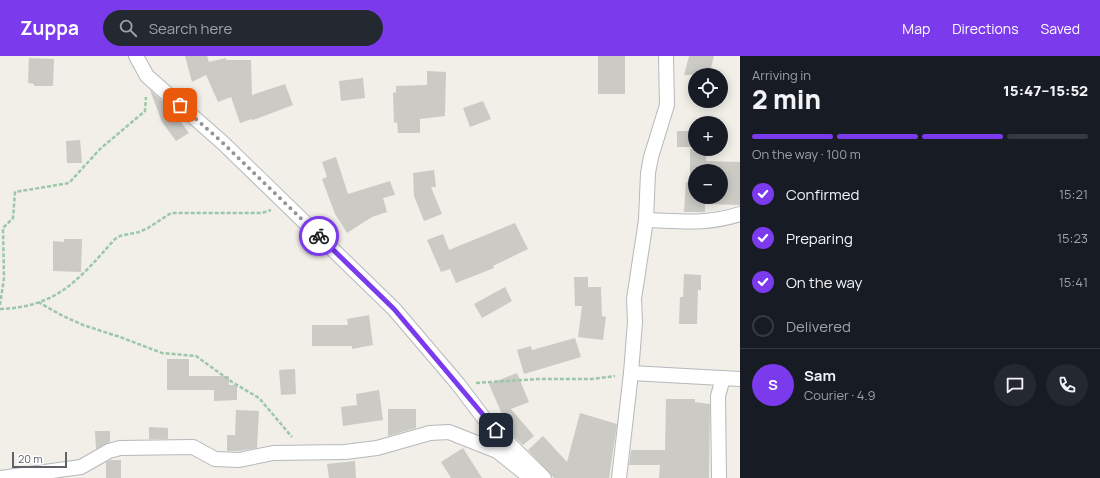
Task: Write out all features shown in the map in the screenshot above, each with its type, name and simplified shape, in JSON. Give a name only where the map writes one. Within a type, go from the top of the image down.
[{"type":"street","points":[[136,56],[147,76],[223,143],[394,309],[458,384],[486,421],[544,478]]},
{"type":"street","points":[[619,478],[631,373],[634,299],[646,220],[651,157],[667,105],[666,56]]},
{"type":"street","points":[[646,220],[704,222],[716,221],[740,214]]},
{"type":"street","points":[[631,373],[740,379]]},
{"type":"street","points":[[719,478],[718,396],[723,378]]},
{"type":"street","points":[[1,478],[81,467],[109,451],[120,448],[192,447],[215,459],[239,460],[273,452],[345,452],[377,448],[430,433],[449,432],[497,451],[531,478]]},
{"type":"path","points":[[0,306],[4,278],[4,228],[14,218],[15,192],[69,183],[100,149],[145,111],[147,76]]},
{"type":"path","points":[[0,309],[28,306],[58,294],[75,282],[120,236],[139,232],[171,213],[262,213],[287,205]]},
{"type":"path","points":[[38,302],[83,325],[162,353],[196,356],[232,382],[259,398],[306,452]]},
{"type":"path","points":[[458,384],[538,379],[592,379],[631,373]]},
{"type":"building","points":[[185,56],[207,56],[209,62],[226,58],[226,60],[251,60],[252,95],[285,84],[293,105],[253,120],[240,123],[231,97],[218,102],[206,75],[192,82]]},
{"type":"building","points":[[598,56],[625,56],[625,94],[598,94]]},
{"type":"building","points":[[689,56],[714,56],[711,68],[688,68],[688,75],[684,75]]},
{"type":"building","points":[[29,58],[54,59],[53,86],[34,86],[34,84],[28,83]]},
{"type":"building","points":[[427,71],[446,72],[445,116],[420,119],[420,133],[398,133],[397,122],[394,123],[393,93],[396,92],[396,86],[427,85]]},
{"type":"building","points":[[363,78],[365,98],[341,101],[339,81]]},
{"type":"building","points":[[150,90],[171,109],[189,133],[176,141],[162,122]]},
{"type":"building","points":[[483,101],[491,119],[470,127],[463,108]]},
{"type":"building","points":[[677,131],[688,131],[688,147],[677,147]]},
{"type":"building","points":[[80,140],[82,163],[67,163],[66,141]]},
{"type":"building","points":[[690,156],[706,156],[706,161],[740,162],[740,205],[705,204],[728,204],[728,164],[690,164]]},
{"type":"building","points":[[336,157],[348,194],[390,181],[395,195],[383,198],[387,212],[372,217],[347,233],[335,214],[322,179],[327,177],[322,162]]},
{"type":"building","points":[[434,170],[436,187],[431,187],[442,214],[424,221],[414,196],[413,173]]},
{"type":"building","points":[[686,182],[688,182],[688,204],[705,204],[705,212],[684,212]]},
{"type":"building","points":[[515,223],[528,249],[493,266],[494,268],[456,283],[450,269],[441,272],[427,240],[443,234],[449,250]]},
{"type":"building","points":[[64,239],[82,239],[81,272],[53,271],[53,241],[64,242]]},
{"type":"building","points":[[684,274],[701,275],[701,290],[698,290],[697,324],[679,324],[680,297],[683,297]]},
{"type":"building","points":[[574,277],[588,277],[588,287],[601,287],[602,316],[606,317],[603,340],[578,337],[582,306],[575,306]]},
{"type":"building","points":[[505,287],[512,301],[482,318],[474,304]]},
{"type":"building","points":[[369,315],[373,345],[352,349],[352,346],[312,346],[312,325],[348,325],[347,319]]},
{"type":"building","points":[[575,338],[581,357],[524,374],[517,350],[531,346],[532,350]]},
{"type":"building","points":[[167,359],[189,359],[189,376],[229,376],[229,385],[237,385],[237,400],[214,401],[214,390],[167,390]]},
{"type":"building","points":[[295,369],[296,394],[281,395],[279,370]]},
{"type":"building","points":[[517,373],[529,402],[511,409],[534,436],[523,445],[505,428],[507,426],[489,384]]},
{"type":"building","points":[[379,390],[383,420],[343,426],[341,407],[357,405],[356,394]]},
{"type":"building","points":[[666,399],[695,399],[695,402],[710,404],[709,478],[659,478],[660,465],[629,465],[631,450],[665,450]]},
{"type":"building","points":[[388,409],[416,409],[416,428],[388,436]]},
{"type":"building","points":[[236,410],[259,411],[257,448],[227,451],[227,435],[235,435]]},
{"type":"building","points":[[580,413],[617,424],[609,478],[554,478],[528,450],[543,436],[567,462]]},
{"type":"building","points":[[149,427],[168,428],[168,439],[149,439]]},
{"type":"building","points":[[95,431],[110,431],[110,442],[96,449]]},
{"type":"building","points":[[463,448],[482,478],[451,478],[441,462]]},
{"type":"building","points":[[111,460],[121,460],[121,478],[106,478],[106,462]]},
{"type":"building","points":[[355,461],[356,478],[329,478],[327,464]]},
{"type":"way so far","points":[[180,105],[223,143],[319,236]]},
{"type":"route","points":[[319,236],[394,309],[458,384],[486,421],[496,430]]}]
